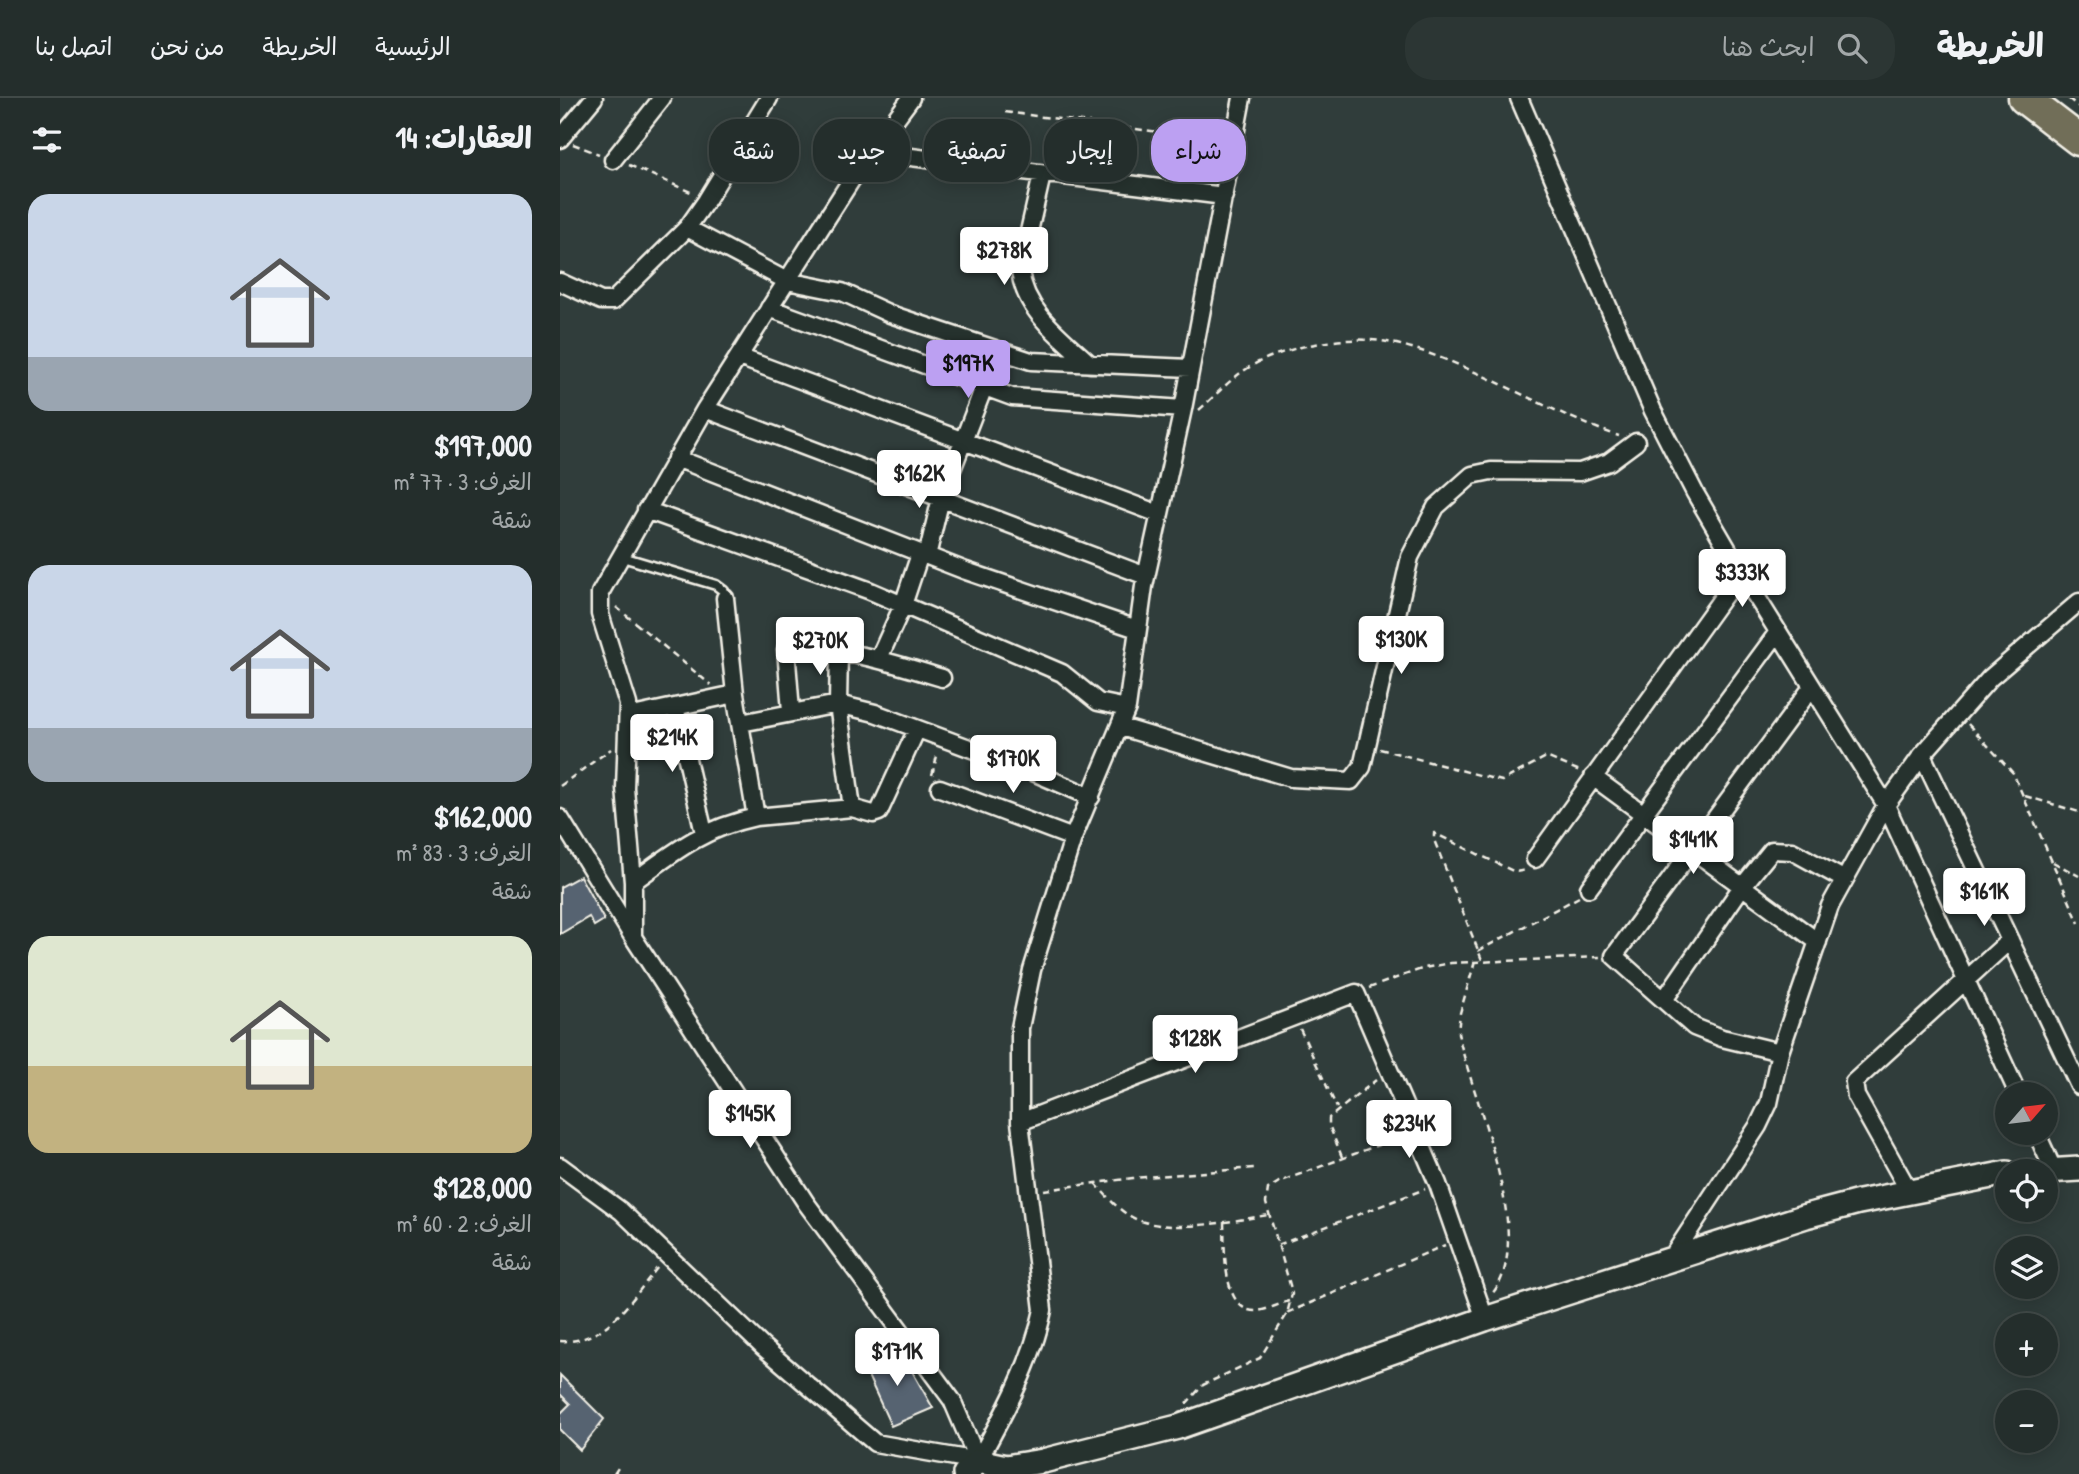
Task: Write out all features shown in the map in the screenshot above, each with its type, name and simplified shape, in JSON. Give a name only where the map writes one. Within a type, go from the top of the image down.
[{"type":"highway","points":[[2024,98],[2079,140]]},
{"type":"highway","points":[[2050,98],[2079,121]]},
{"type":"street","points":[[560,139],[594,98]]},
{"type":"street","points":[[613,160],[662,98]]},
{"type":"street","points":[[560,282],[601,301],[613,301],[687,228],[769,98]]},
{"type":"street","points":[[896,119],[911,98]]},
{"type":"street","points":[[1519,98],[1653,411],[1695,493],[1741,572],[1886,805],[2012,1082]]},
{"type":"street","points":[[1236,119],[1237,99]]},
{"type":"street","points":[[910,157],[1224,196]]},
{"type":"street","points":[[1042,174],[1020,271],[1022,282],[1036,310],[1090,364]]},
{"type":"street","points":[[633,937],[633,882],[625,788],[628,717],[625,690],[600,614],[600,593],[705,409],[852,182]]},
{"type":"street","points":[[972,1468],[1004,1414],[1039,1331],[1043,1310],[1020,1122],[1020,1028],[1032,970],[1073,838],[1127,708],[1146,576],[1183,409],[1227,182]]},
{"type":"street","points":[[687,228],[787,281],[842,292],[890,314],[1031,361],[1190,368]]},
{"type":"street","points":[[769,308],[984,387],[1031,400],[1183,409]]},
{"type":"street","points":[[739,357],[1159,514]]},
{"type":"street","points":[[879,658],[924,555],[961,442],[984,387]]},
{"type":"street","points":[[705,409],[1146,576]]},
{"type":"street","points":[[1121,727],[1291,778],[1342,782],[1357,776],[1367,745],[1410,557],[1436,507],[1472,475],[1491,471],[1580,472],[1609,462],[1636,442]]},
{"type":"street","points":[[676,458],[924,555],[1137,629]]},
{"type":"street","points":[[646,510],[903,605],[1062,673],[1098,702],[1127,708]]},
{"type":"street","points":[[1535,859],[1741,572]]},
{"type":"street","points":[[725,598],[730,695],[741,723],[756,817]]},
{"type":"street","points":[[1670,1259],[1758,1126],[1769,1103],[1780,1052],[1818,942],[1843,879],[1886,805],[1922,755],[1990,678],[2079,602]]},
{"type":"street","points":[[1589,888],[1640,815],[1778,632]]},
{"type":"street","points":[[791,711],[785,650],[839,651],[879,658],[942,678]]},
{"type":"street","points":[[839,651],[838,704],[852,808]]},
{"type":"street","points":[[1780,1052],[1722,1038],[1694,1027],[1614,956],[1812,687]]},
{"type":"street","points":[[628,717],[730,695]]},
{"type":"street","points":[[741,723],[791,711],[838,704],[942,738],[1091,797]]},
{"type":"street","points":[[675,707],[704,833]]},
{"type":"street","points":[[633,882],[704,833],[724,824],[756,817],[852,808],[873,814],[879,811],[917,729]]},
{"type":"street","points":[[1922,755],[2079,1086]]},
{"type":"street","points":[[1593,777],[1640,815],[1818,942]]},
{"type":"street","points":[[940,788],[1073,838]]},
{"type":"street","points":[[560,818],[633,937],[806,1203],[952,1400],[972,1468]]},
{"type":"street","points":[[1664,1000],[1741,888],[1772,850],[1791,851],[1843,879]]},
{"type":"street","points":[[1909,1191],[1856,1096],[1854,1082],[2010,940]]},
{"type":"street","points":[[1020,1122],[1356,993],[1438,1184],[1483,1313]]},
{"type":"street","points":[[560,1166],[621,1211],[669,1253],[764,1347],[875,1443],[972,1468],[1006,1467],[1043,1461],[1178,1427],[1483,1313],[1806,1216],[1909,1191],[1995,1175]]},
{"type":"street","points":[[2058,1170],[2079,1169]]},
{"type":"lane","points":[[619,556],[716,584],[724,591],[725,598]]},
{"type":"path","points":[[2067,98],[2079,107]]},
{"type":"path","points":[[1005,112],[1151,131]]},
{"type":"path","points":[[560,139],[662,177],[706,201]]},
{"type":"path","points":[[1179,428],[1244,370],[1286,349],[1340,342],[1390,342],[1434,356],[1561,413],[1636,442]]},
{"type":"path","points":[[600,593],[730,695]]},
{"type":"path","points":[[1958,714],[2007,765],[2025,796],[2079,923]]},
{"type":"path","points":[[560,786],[627,736]]},
{"type":"path","points":[[940,788],[932,771],[942,738]]},
{"type":"path","points":[[1367,745],[1492,780],[1510,779],[1546,757],[1593,777]]},
{"type":"path","points":[[2025,796],[2079,812]]},
{"type":"path","points":[[1482,961],[1434,833],[1515,872],[1524,871],[1535,859]]},
{"type":"path","points":[[2053,862],[2079,876]]},
{"type":"path","points":[[1478,951],[1569,904],[1589,888]]},
{"type":"path","points":[[1356,993],[1424,968],[1475,961],[1614,956]]},
{"type":"path","points":[[1475,961],[1460,1013],[1458,1033],[1498,1172],[1509,1229],[1508,1252],[1502,1279],[1483,1313]]},
{"type":"path","points":[[1294,1016],[1338,1109]]},
{"type":"path","points":[[1343,1158],[1329,1125],[1332,1114],[1389,1069]]},
{"type":"path","points":[[1178,1427],[1186,1403],[1193,1394],[1203,1385],[1260,1358],[1287,1314],[1291,1301],[1290,1285],[1265,1194],[1273,1185],[1416,1131]]},
{"type":"path","points":[[1030,1191],[1254,1168]]},
{"type":"path","points":[[1095,1183],[1121,1210],[1143,1222],[1159,1225],[1224,1223],[1270,1215]]},
{"type":"path","points":[[1278,1245],[1438,1184]]},
{"type":"path","points":[[1224,1223],[1226,1275],[1237,1298],[1247,1309],[1257,1311],[1291,1301]]},
{"type":"path","points":[[1287,1314],[1457,1239]]},
{"type":"path","points":[[560,1341],[580,1342],[593,1337],[607,1326],[669,1253]]},
{"type":"path","points":[[614,1474],[618,1468]]},
{"type":"building","points":[[580,876],[604,920],[594,926],[589,917],[560,934],[560,887]]},
{"type":"building","points":[[900,1350],[933,1408],[891,1426],[864,1367]]},
{"type":"building","points":[[560,1375],[604,1419],[580,1450],[560,1430],[560,1414],[570,1404],[560,1394]]}]
